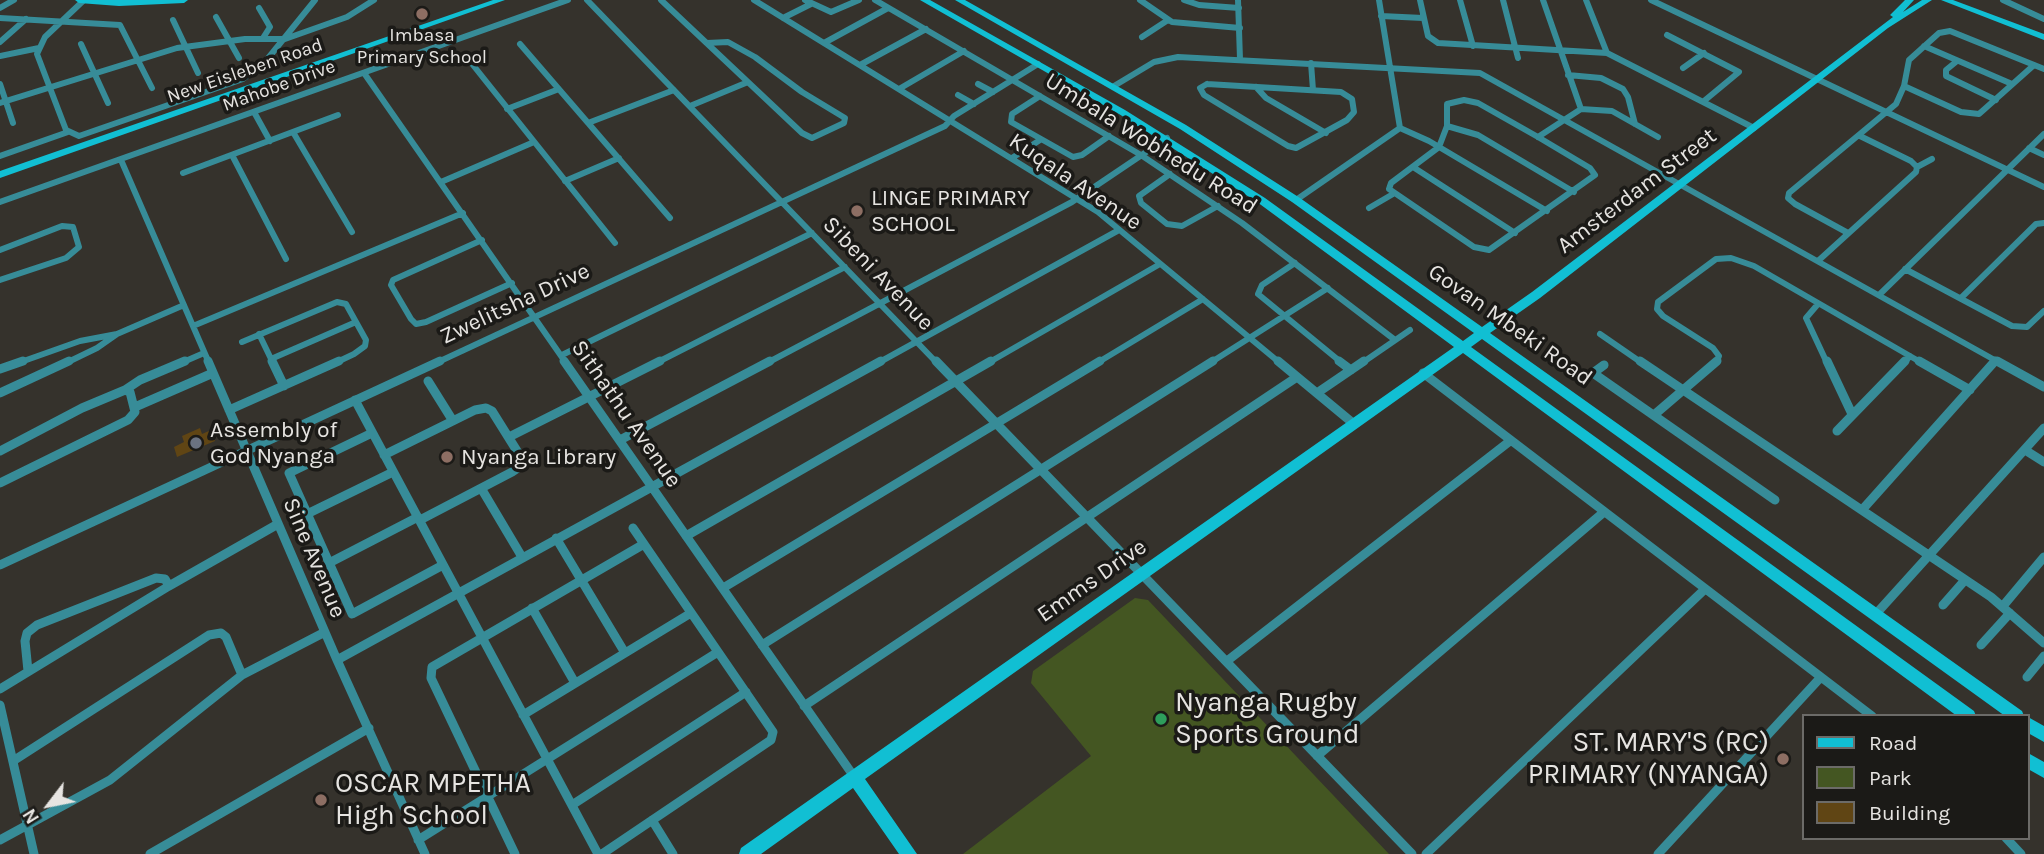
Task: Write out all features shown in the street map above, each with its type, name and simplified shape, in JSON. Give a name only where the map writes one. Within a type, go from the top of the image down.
[{"type":"main road","points":[[81,0],[184,0]]},
{"type":"main road","name":"New Eisleben Road","points":[[0,175],[501,0]]},
{"type":"main road","name":"Govan Mbeki Road","points":[[924,0],[1167,138],[1274,209],[1966,714]]},
{"type":"main road","name":"Govan Mbeki Road","points":[[958,0],[1114,86],[1215,146],[1296,200],[2014,714]]},
{"type":"main road","points":[[1885,26],[1910,0]]},
{"type":"main road","points":[[1885,26],[1928,0]]},
{"type":"main road","points":[[1945,0],[1983,12]]},
{"type":"main road","points":[[1958,0],[2044,37]]},
{"type":"main road","name":"Amsterdam Street","points":[[1463,346],[1681,185],[1885,26]]},
{"type":"main road","name":"Emms Drive","points":[[747,854],[1463,346]]},
{"type":"main road","points":[[855,778],[909,854]]},
{"type":"street","points":[[0,8],[14,0]]},
{"type":"street","points":[[0,55],[38,48],[81,0]]},
{"type":"street","points":[[0,156],[68,132],[79,136],[92,133],[235,84],[258,69],[315,0]]},
{"type":"street","points":[[3,102],[186,47],[230,40],[285,39],[347,18],[374,0]]},
{"type":"street","name":"Mahobe Drive","points":[[0,202],[568,0]]},
{"type":"street","name":"Sibeni Avenue","points":[[587,0],[1412,854]]},
{"type":"street","points":[[661,0],[802,134],[812,138],[844,123],[845,118],[802,92],[755,57],[728,42],[707,43]]},
{"type":"street","name":"Kuqala Avenue","points":[[754,0],[1077,199],[1119,230],[1354,424]]},
{"type":"street","points":[[783,18],[808,2],[831,12],[859,0]]},
{"type":"street","name":"Umbala Wobhedu Road","points":[[875,0],[1170,174],[1218,206],[1395,340]]},
{"type":"street","points":[[1140,0],[1168,20],[1194,29],[1240,28]]},
{"type":"street","points":[[1184,0],[1199,5],[1239,8]]},
{"type":"street","points":[[1238,0],[1240,59]]},
{"type":"street","points":[[1378,0],[1400,128]]},
{"type":"street","points":[[1420,0],[1428,36],[1433,41],[1473,46],[1607,53],[1754,128]]},
{"type":"street","points":[[1460,0],[1473,46]]},
{"type":"street","points":[[1503,0],[1518,58]]},
{"type":"street","points":[[1543,0],[1581,109]]},
{"type":"street","points":[[1586,0],[1607,53]]},
{"type":"street","points":[[1651,0],[2044,187]]},
{"type":"street","points":[[2003,0],[2044,19]]},
{"type":"street","points":[[259,8],[270,27],[263,38]]},
{"type":"street","points":[[824,43],[888,8]]},
{"type":"street","points":[[1381,16],[1423,18]]},
{"type":"street","points":[[216,17],[239,58]]},
{"type":"street","points":[[0,18],[120,25],[152,88]]},
{"type":"street","points":[[0,42],[26,19]]},
{"type":"street","points":[[173,20],[198,73]]},
{"type":"street","points":[[1142,37],[1168,20]]},
{"type":"street","points":[[860,65],[926,29]]},
{"type":"street","points":[[1848,233],[1795,204],[1788,198],[1789,193],[1860,136],[1898,100],[1909,60],[1939,33],[1950,31],[2044,69]]},
{"type":"street","points":[[1667,35],[1739,72],[1704,101]]},
{"type":"street","points":[[81,44],[107,103]]},
{"type":"street","points":[[520,44],[670,218]]},
{"type":"street","points":[[1924,46],[2012,85]]},
{"type":"street","points":[[38,48],[38,60],[68,132]]},
{"type":"street","points":[[899,89],[964,51]]},
{"type":"street","points":[[1683,68],[1704,53]]},
{"type":"street","points":[[1114,86],[1154,62],[1168,58],[1240,59],[1480,73],[2044,387]]},
{"type":"street","points":[[469,60],[615,243]]},
{"type":"street","points":[[1957,61],[1946,70],[1946,76],[1996,100]]},
{"type":"street","points":[[1311,63],[1313,90]]},
{"type":"street","name":"Zwelitsha Drive","points":[[0,565],[945,126],[974,104],[1038,64]]},
{"type":"street","points":[[1904,86],[1968,114],[1979,114],[2034,65]]},
{"type":"street","name":"Sithathu Avenue","points":[[364,73],[855,778]]},
{"type":"street","points":[[1568,75],[1601,78],[1623,89],[1628,97],[1635,124]]},
{"type":"street","points":[[690,106],[748,82]]},
{"type":"street","points":[[0,84],[3,102],[13,123]]},
{"type":"street","points":[[978,84],[993,92]]},
{"type":"street","points":[[1207,84],[1256,87],[1341,92],[1352,99],[1354,112],[1347,120],[1303,147],[1288,146],[1204,95],[1200,88],[1207,84]]},
{"type":"street","points":[[1256,87],[1272,102],[1326,133]]},
{"type":"street","points":[[507,108],[559,89]]},
{"type":"street","points":[[588,123],[674,90]]},
{"type":"street","points":[[958,95],[974,104]]},
{"type":"street","points":[[1041,96],[1010,117],[1013,124],[1073,157],[1082,155],[1109,136]]},
{"type":"street","points":[[1464,100],[1478,103],[1538,137],[1595,172],[1593,178],[1493,248],[1479,249],[1393,194],[1389,188],[1391,183],[1439,147],[1447,126],[1447,104],[1464,100]]},
{"type":"street","points":[[1538,137],[1581,109],[1612,111],[1658,137]]},
{"type":"street","points":[[254,112],[270,141]]},
{"type":"street","points":[[183,173],[338,115]]},
{"type":"street","points":[[1447,126],[1478,135],[1574,192]]},
{"type":"street","points":[[1400,128],[1439,147],[1547,211]]},
{"type":"street","points":[[1296,200],[1400,128]]},
{"type":"street","points":[[293,132],[352,232]]},
{"type":"street","points":[[1879,295],[2044,134]]},
{"type":"street","points":[[1860,136],[1911,161],[1917,167]]},
{"type":"street","points":[[620,440],[1077,199],[1167,138]]},
{"type":"street","points":[[1012,158],[1040,140]]},
{"type":"street","points":[[441,182],[534,142]]},
{"type":"street","points":[[2029,148],[2044,155]]},
{"type":"street","points":[[232,155],[286,259]]},
{"type":"street","points":[[565,181],[619,158]]},
{"type":"street","name":"Sine Avenue","points":[[121,159],[337,660],[425,854]]},
{"type":"street","points":[[1818,261],[1916,172],[1917,167],[1931,159]]},
{"type":"street","points":[[1413,167],[1515,233]]},
{"type":"street","points":[[1170,174],[1139,196],[1141,203],[1167,224],[1182,226],[1218,206]]},
{"type":"street","points":[[1369,208],[1393,194]]},
{"type":"street","points":[[193,326],[463,214]]},
{"type":"street","points":[[1961,298],[2036,224],[2044,223]]},
{"type":"street","points":[[0,250],[62,226],[72,227],[79,247],[66,258],[0,280]]},
{"type":"street","points":[[337,660],[1119,230]]},
{"type":"street","points":[[562,355],[812,233]]},
{"type":"street","points":[[482,240],[393,280],[391,285],[411,319],[416,324],[426,323],[512,284]]},
{"type":"street","points":[[1654,415],[1717,362],[1719,356],[1713,348],[1663,316],[1657,309],[1658,302],[1716,259],[1731,258],[1754,266],[1970,390]]},
{"type":"street","points":[[1295,263],[1258,289],[1260,298],[1351,370]]},
{"type":"street","points":[[686,536],[1160,264]]},
{"type":"street","points":[[509,437],[845,267]]},
{"type":"street","points":[[1905,269],[2019,328],[2030,325],[2044,311]]},
{"type":"street","points":[[762,645],[1328,288]]},
{"type":"street","points":[[723,588],[1203,299]]},
{"type":"street","points":[[229,410],[361,351],[366,340],[346,304],[337,302],[242,342]]},
{"type":"street","points":[[1818,304],[1806,318],[1852,414]]},
{"type":"street","points":[[0,393],[97,348],[117,334],[184,305]]},
{"type":"street","points":[[271,359],[356,322]]},
{"type":"street","points":[[1317,393],[1410,330]]},
{"type":"street","points":[[0,369],[80,341],[117,334]]},
{"type":"street","points":[[260,334],[284,386]]},
{"type":"street","points":[[1600,334],[1931,555],[2006,610],[2044,643]]},
{"type":"street","points":[[0,451],[82,408],[125,390],[140,380],[204,353]]},
{"type":"street","points":[[1837,431],[1910,356]]},
{"type":"street","points":[[1862,510],[1996,360]]},
{"type":"street","points":[[1604,365],[1593,373],[1775,500]]},
{"type":"street","points":[[135,407],[213,373]]},
{"type":"street","points":[[1423,373],[1868,714]]},
{"type":"street","points":[[804,706],[1297,377]]},
{"type":"street","points":[[428,381],[453,422]]},
{"type":"street","points":[[0,472],[2,483],[128,420],[135,412],[135,407],[130,392],[125,390]]},
{"type":"street","points":[[355,400],[600,854],[771,740],[772,729],[633,528]]},
{"type":"street","points":[[329,563],[481,488],[521,466],[522,459],[492,411],[486,408],[478,409],[384,455]]},
{"type":"street","points":[[1875,615],[2044,428]]},
{"type":"street","points":[[372,433],[289,473],[352,614],[443,565]]},
{"type":"street","points":[[1227,661],[1510,441]]},
{"type":"street","points":[[2025,450],[2044,462]]},
{"type":"street","points":[[307,514],[393,472]]},
{"type":"street","points":[[481,488],[522,557]]},
{"type":"street","points":[[1317,755],[1604,512]]},
{"type":"street","points":[[0,689],[169,586],[278,524]]},
{"type":"street","points":[[556,538],[625,653]]},
{"type":"street","points":[[515,854],[430,672],[436,663],[644,544]]},
{"type":"street","points":[[1981,645],[2044,557]]},
{"type":"street","points":[[28,671],[25,641],[27,633],[37,625],[156,578],[165,579],[169,586]]},
{"type":"street","points":[[1943,606],[1965,580]]},
{"type":"street","points":[[1426,854],[1705,589]]},
{"type":"street","points":[[532,608],[575,683]]},
{"type":"street","points":[[523,715],[691,613]]},
{"type":"street","points":[[0,840],[110,780],[242,675],[325,632]]},
{"type":"street","points":[[13,761],[209,635],[217,633],[226,637],[242,675]]},
{"type":"street","points":[[418,840],[718,652]]},
{"type":"street","points":[[2027,677],[2044,656]]},
{"type":"street","points":[[1658,854],[1821,677]]},
{"type":"street","points":[[572,805],[746,692]]},
{"type":"street","points":[[0,705],[3,734],[13,761],[34,854]]},
{"type":"street","points":[[150,854],[369,728]]},
{"type":"street","points":[[652,820],[673,854]]},
{"type":"street","points":[[2008,840],[2021,854]]},
{"type":"green space","name":"Nyanga Rugby Sports Ground","points":[[1135,598],[1148,600],[1389,854],[963,854],[1091,756],[1031,683],[1033,671]]},
{"type":"building","name":"Assembly of God Nyanga","points":[[200,428],[202,434],[211,430],[215,441],[177,457],[174,447],[184,442],[182,436]]},
{"type":"place","name":"Imbasa Primary School","points":[[422,14]]},
{"type":"place","name":"LINGE PRIMARY SCHOOL","points":[[857,211]]},
{"type":"place","name":"Assembly of God Nyanga","points":[[196,443]]},
{"type":"place","name":"Nyanga Library","points":[[447,457]]},
{"type":"place","name":"Nyanga Rugby Sports Ground","points":[[1161,719]]},
{"type":"place","name":"ST. MARY'S (RC) PRIMARY (NYANGA)","points":[[1783,759]]},
{"type":"place","name":"OSCAR MPETHA High School","points":[[321,800]]}]
